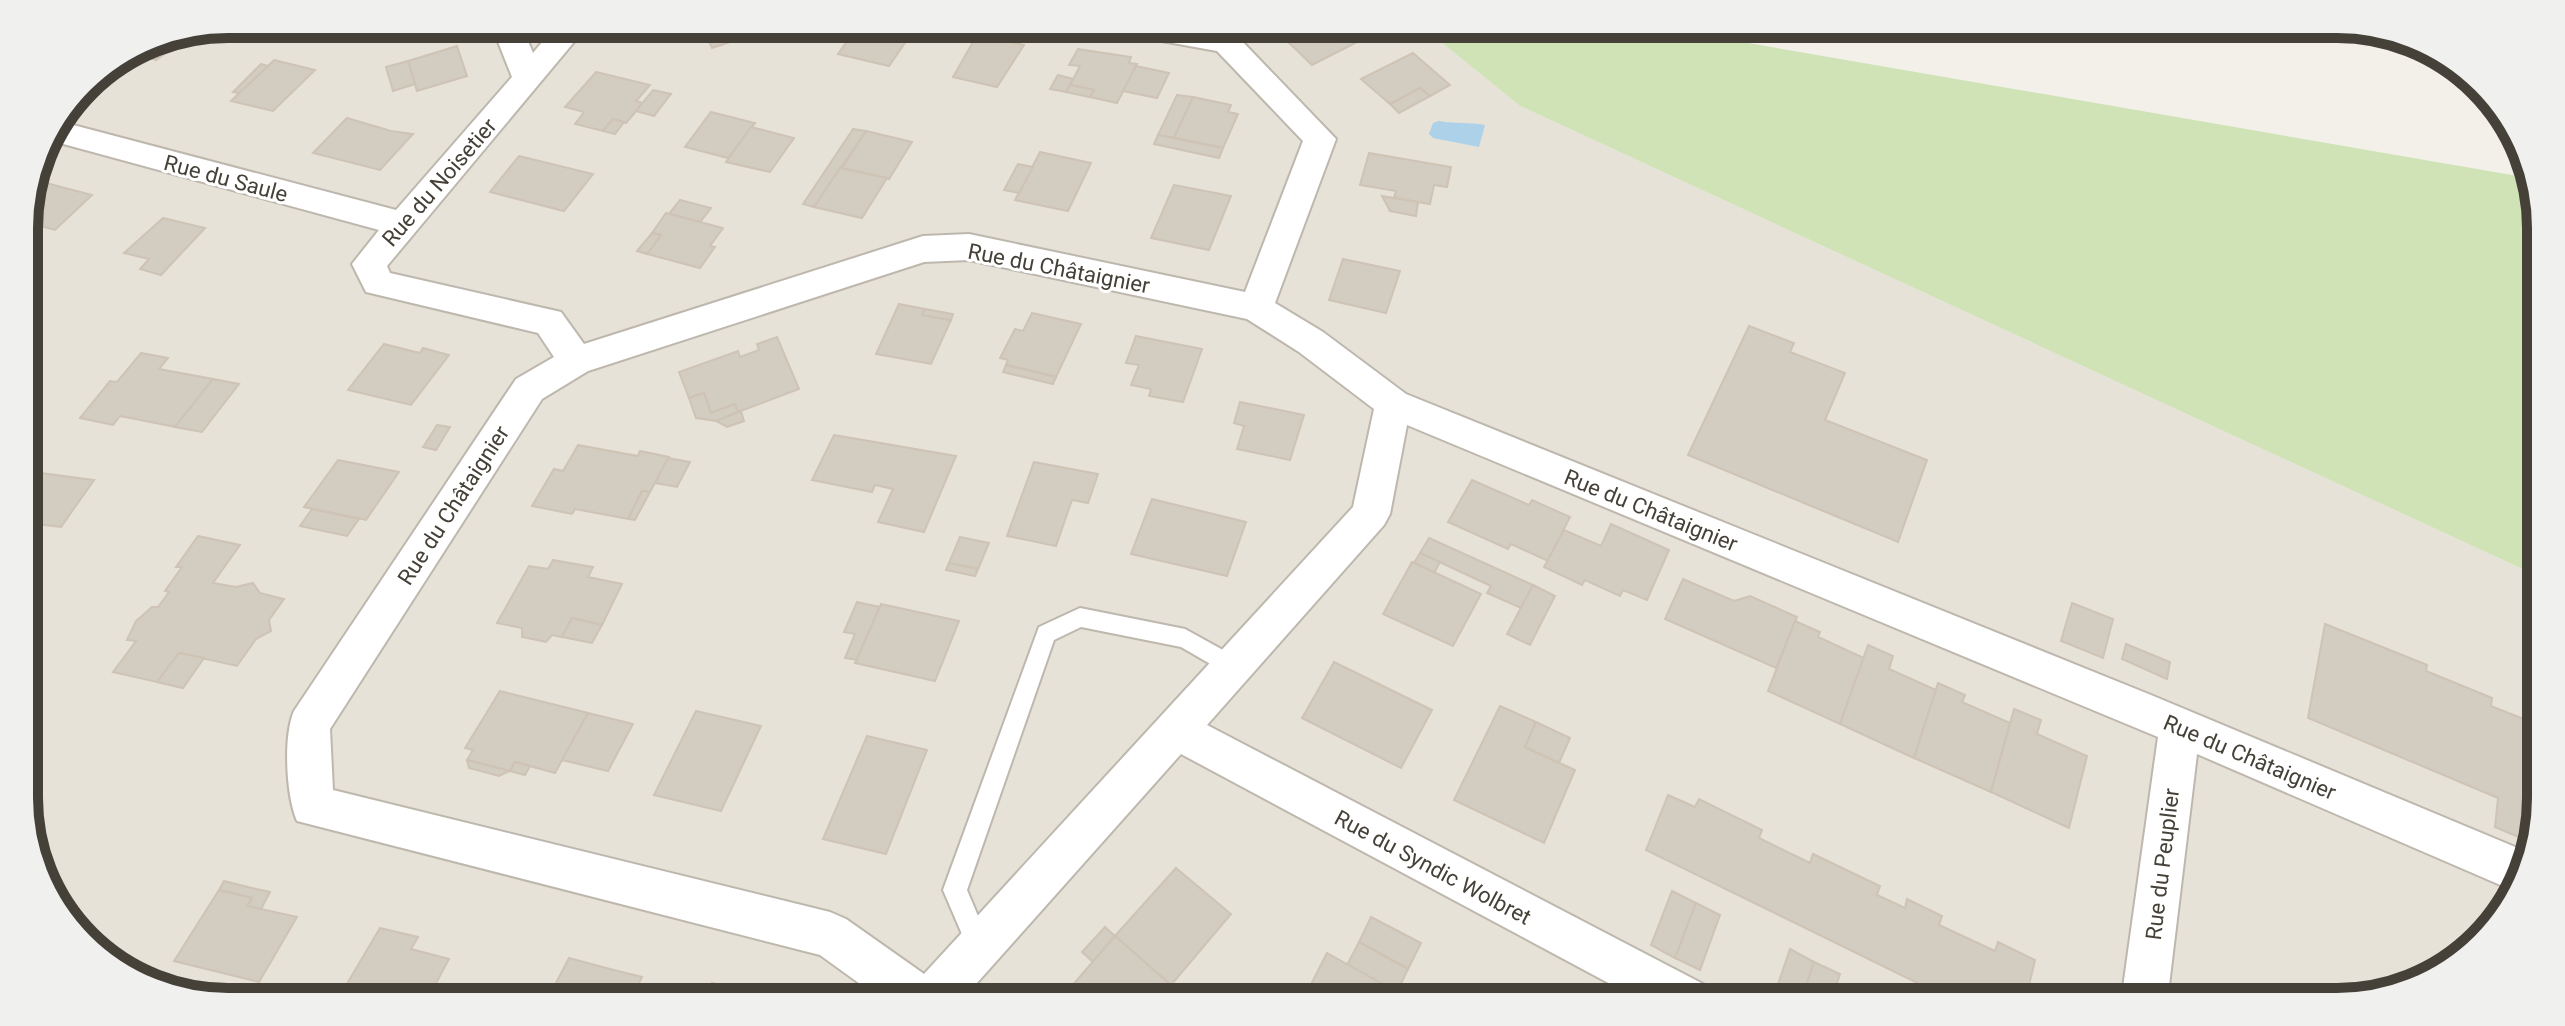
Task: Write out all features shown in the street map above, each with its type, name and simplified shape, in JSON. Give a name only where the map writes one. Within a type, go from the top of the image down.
[{"type":"street","points":[[512,38],[528,79]]},
{"type":"street","name":"Rue du Noisetier","points":[[562,38],[369,264],[378,283],[549,322],[576,361]]},
{"type":"street","points":[[1199,38],[1226,43],[1320,139],[1256,308]]},
{"type":"street","name":"Rue du Saule","points":[[64,133],[402,224]]},
{"type":"street","name":"Rue du Châtaignier","points":[[906,988],[830,935],[312,806],[309,725],[529,389],[576,361],[923,249],[969,247],[1256,308],[1311,342],[1393,404],[2180,727],[2514,869]]},
{"type":"street","points":[[939,988],[1371,514],[1393,404]]},
{"type":"street","name":"Rue du Peuplier","points":[[2146,988],[2180,727]]},
{"type":"street","name":"Rue du Syndic Wolbret","points":[[1176,730],[1664,988]]},
{"type":"lane","points":[[979,947],[955,890],[1046,634],[1080,617],[1185,638],[1233,667]]},
{"type":"shaded area","points":[[216,38],[1436,38],[1520,106],[2527,571],[2527,810],[2513,871],[2488,914],[2453,949],[2432,963],[2398,978],[2349,988],[228,988],[167,978],[122,956],[85,923],[58,882],[48,859],[38,810],[38,216],[44,179],[52,155],[70,122],[103,85],[133,63],[167,48]]},
{"type":"green space","points":[[1436,38],[1719,38],[2520,176],[2527,228],[2527,571],[1520,106]]},
{"type":"water","points":[[1433,123],[1485,125],[1479,147],[1433,138],[1429,134]]},
{"type":"building","points":[[707,38],[742,38],[712,48]]},
{"type":"building","points":[[849,38],[908,38],[889,66],[838,54]]},
{"type":"building","points":[[975,38],[1024,45],[997,87],[953,77]]},
{"type":"building","points":[[1284,38],[1349,38],[1355,43],[1312,65]]},
{"type":"building","points":[[174,46],[156,60],[146,56]]},
{"type":"building","points":[[457,46],[467,76],[417,91],[408,61]]},
{"type":"building","points":[[1078,49],[1131,57],[1129,63],[1137,64],[1117,103],[1090,97],[1094,90],[1070,85],[1080,66],[1069,65]]},
{"type":"building","points":[[1413,53],[1450,85],[1430,96],[1420,88],[1390,104],[1361,79]]},
{"type":"building","points":[[274,60],[315,70],[273,111],[231,101]]},
{"type":"building","points":[[408,61],[415,84],[393,91],[386,67]]},
{"type":"building","points":[[261,64],[268,66],[239,93],[233,92]]},
{"type":"building","points":[[1136,66],[1169,73],[1157,98],[1123,91]]},
{"type":"building","points":[[596,72],[650,85],[636,101],[643,103],[626,123],[613,119],[603,131],[575,124],[584,112],[565,107]]},
{"type":"building","points":[[1058,75],[1073,79],[1066,92],[1050,89]]},
{"type":"building","points":[[1070,85],[1094,90],[1090,97],[1066,92]]},
{"type":"building","points":[[1420,88],[1430,96],[1399,113],[1390,104]]},
{"type":"building","points":[[653,90],[671,94],[654,116],[636,111]]},
{"type":"building","points":[[1177,95],[1193,97],[1174,138],[1158,135]]},
{"type":"building","points":[[1193,97],[1231,105],[1228,112],[1238,114],[1223,148],[1174,138]]},
{"type":"building","points":[[711,112],[755,123],[728,158],[685,147]]},
{"type":"building","points":[[347,118],[413,134],[380,170],[313,153]]},
{"type":"building","points":[[613,119],[624,122],[615,134],[603,131]]},
{"type":"building","points":[[751,127],[794,138],[770,172],[726,162]]},
{"type":"building","points":[[853,129],[866,131],[814,207],[803,204]]},
{"type":"building","points":[[866,131],[912,142],[889,179],[842,168]]},
{"type":"building","points":[[1158,135],[1223,148],[1219,158],[1154,144]]},
{"type":"building","points":[[1040,152],[1091,163],[1068,211],[1015,200]]},
{"type":"building","points":[[1369,153],[1451,167],[1447,187],[1434,185],[1430,204],[1394,198],[1396,191],[1360,185]]},
{"type":"building","points":[[519,156],[593,174],[564,211],[490,192]]},
{"type":"building","points":[[1018,164],[1033,167],[1019,193],[1004,190]]},
{"type":"building","points":[[840,168],[887,178],[862,218],[814,207]]},
{"type":"building","points":[[43,182],[92,195],[55,230],[38,225]]},
{"type":"building","points":[[1174,185],[1231,196],[1209,250],[1151,238]]},
{"type":"building","points":[[1382,196],[1418,202],[1416,216],[1390,211]]},
{"type":"building","points":[[680,200],[711,208],[700,222],[669,214]]},
{"type":"building","points":[[666,213],[723,228],[710,246],[715,247],[700,268],[647,254],[661,235],[652,233]]},
{"type":"building","points":[[163,218],[205,228],[161,275],[140,269],[149,259],[124,253]]},
{"type":"building","points":[[652,233],[661,235],[647,254],[637,251]]},
{"type":"building","points":[[1343,259],[1400,271],[1386,313],[1329,300]]},
{"type":"building","points":[[899,304],[925,309],[922,315],[951,320],[931,364],[876,354]]},
{"type":"building","points":[[925,309],[953,314],[951,320],[922,315]]},
{"type":"building","points":[[1032,313],[1081,324],[1056,377],[1006,365],[1008,360],[1000,358],[1015,329],[1023,331]]},
{"type":"building","points":[[1749,326],[1794,343],[1790,352],[1845,373],[1825,420],[1927,460],[1898,542],[1688,455]]},
{"type":"building","points":[[1136,336],[1202,349],[1183,402],[1149,396],[1151,389],[1131,385],[1139,365],[1126,363]]},
{"type":"building","points":[[777,337],[799,389],[738,412],[735,404],[711,413],[704,393],[689,398],[679,372],[738,351],[740,357],[759,350],[757,344]]},
{"type":"building","points":[[384,344],[420,353],[423,348],[449,355],[411,405],[348,390]]},
{"type":"building","points":[[141,353],[168,358],[159,369],[213,379],[175,427],[120,416],[113,425],[80,418],[110,381],[117,382]]},
{"type":"building","points":[[1006,365],[1056,377],[1053,384],[1003,372]]},
{"type":"building","points":[[213,379],[239,384],[202,432],[175,427]]},
{"type":"building","points":[[704,393],[711,413],[735,404],[738,412],[716,421],[696,418],[689,398]]},
{"type":"building","points":[[1240,402],[1304,415],[1290,460],[1237,449],[1244,426],[1234,423]]},
{"type":"building","points":[[741,411],[744,421],[727,427],[716,421]]},
{"type":"building","points":[[437,425],[450,427],[436,450],[423,447]]},
{"type":"building","points":[[834,435],[956,456],[924,532],[878,522],[893,489],[875,485],[872,492],[812,480]]},
{"type":"building","points":[[578,445],[638,456],[640,451],[669,457],[650,492],[642,491],[628,519],[575,509],[572,514],[532,506],[554,469],[563,471]]},
{"type":"building","points":[[668,458],[690,462],[677,487],[655,483]]},
{"type":"building","points":[[338,460],[399,472],[366,520],[304,507]]},
{"type":"building","points":[[1034,462],[1098,474],[1088,503],[1072,500],[1056,546],[1007,536]]},
{"type":"building","points":[[38,473],[94,480],[61,527],[38,524]]},
{"type":"building","points":[[1472,480],[1529,505],[1532,500],[1570,517],[1548,561],[1511,544],[1508,549],[1448,522]]},
{"type":"building","points":[[642,491],[650,492],[635,520],[628,519]]},
{"type":"building","points":[[1152,499],[1246,522],[1227,576],[1131,554]]},
{"type":"building","points":[[312,509],[359,519],[347,536],[300,526]]},
{"type":"building","points":[[1611,524],[1669,550],[1647,600],[1623,590],[1620,596],[1585,580],[1582,585],[1544,567],[1564,530],[1601,546]]},
{"type":"building","points":[[198,536],[240,545],[213,583],[236,587],[253,583],[260,593],[284,599],[269,620],[271,631],[256,639],[237,666],[179,653],[157,682],[113,672],[136,641],[127,640],[136,621],[152,607],[158,607],[169,592],[165,591],[182,567],[176,567]]},
{"type":"building","points":[[960,537],[989,543],[978,569],[949,563]]},
{"type":"building","points":[[1429,538],[1533,585],[1521,608],[1487,593],[1491,586],[1420,553]]},
{"type":"building","points":[[1420,553],[1440,562],[1434,573],[1414,563]]},
{"type":"building","points":[[553,560],[593,567],[588,577],[622,584],[602,625],[572,618],[562,637],[552,635],[546,642],[522,637],[522,628],[497,623],[529,566],[548,569]]},
{"type":"building","points":[[1412,562],[1481,594],[1453,646],[1383,614]]},
{"type":"building","points":[[949,563],[978,569],[975,576],[946,570]]},
{"type":"building","points":[[1683,579],[1734,601],[1750,596],[1797,617],[1776,668],[1665,619]]},
{"type":"building","points":[[1533,585],[1555,596],[1530,645],[1507,634]]},
{"type":"building","points":[[857,602],[880,607],[857,660],[845,658],[855,634],[844,632]]},
{"type":"building","points":[[2072,603],[2113,619],[2103,658],[2061,641]]},
{"type":"building","points":[[881,604],[959,621],[935,681],[855,663]]},
{"type":"building","points":[[572,618],[602,625],[592,643],[562,637]]},
{"type":"building","points":[[1795,621],[1820,632],[1818,637],[1864,658],[1840,724],[1768,691]]},
{"type":"building","points":[[2325,624],[2427,665],[2426,671],[2492,698],[2491,706],[2527,720],[2527,810],[2522,838],[2495,827],[2498,798],[2308,718]]},
{"type":"building","points":[[2126,644],[2170,662],[2167,679],[2122,659]]},
{"type":"building","points":[[1868,645],[1893,656],[1889,669],[1936,690],[1914,758],[1840,724]]},
{"type":"building","points":[[179,653],[204,658],[183,688],[157,682]]},
{"type":"building","points":[[1334,662],[1432,710],[1401,768],[1302,718]]},
{"type":"building","points":[[1938,683],[1965,695],[1962,702],[2010,723],[1991,792],[1914,758]]},
{"type":"building","points":[[500,691],[588,713],[555,773],[515,762],[510,771],[467,760],[473,750],[465,748]]},
{"type":"building","points":[[1500,706],[1536,722],[1525,747],[1575,770],[1544,843],[1454,800]]},
{"type":"building","points":[[2014,709],[2041,720],[2037,734],[2087,756],[2069,828],[1991,792]]},
{"type":"building","points":[[696,711],[761,726],[721,811],[654,795]]},
{"type":"building","points":[[588,713],[633,724],[608,771],[562,760]]},
{"type":"building","points":[[1536,722],[1570,738],[1559,763],[1525,747]]},
{"type":"building","points":[[867,736],[927,750],[886,854],[823,839]]},
{"type":"building","points":[[467,760],[510,771],[499,776],[469,768]]},
{"type":"building","points":[[515,762],[530,766],[525,775],[510,771]]},
{"type":"building","points":[[1668,795],[1695,807],[1699,799],[1762,830],[1759,838],[1810,863],[1813,854],[1880,886],[1877,895],[1905,908],[1907,899],[1942,916],[1939,925],[1995,951],[1998,942],[2035,960],[2028,988],[1927,988],[1646,850]]},
{"type":"building","points":[[1176,868],[1231,914],[1171,985],[1115,936]]},
{"type":"building","points":[[224,881],[270,892],[261,909],[247,906],[252,898],[219,890]]},
{"type":"building","points":[[219,890],[252,898],[247,906],[297,917],[259,982],[174,961]]},
{"type":"building","points":[[1672,891],[1696,903],[1675,958],[1651,945]]},
{"type":"building","points":[[1696,903],[1720,915],[1700,970],[1675,958]]},
{"type":"building","points":[[1371,917],[1421,943],[1408,969],[1359,942]]},
{"type":"building","points":[[1105,927],[1115,936],[1093,962],[1082,952]]},
{"type":"building","points":[[380,928],[418,937],[411,949],[449,959],[434,988],[345,988]]},
{"type":"building","points":[[1115,936],[1171,985],[1169,988],[1070,988]]},
{"type":"building","points":[[1359,942],[1408,969],[1399,988],[1390,988],[1347,965]]},
{"type":"building","points":[[1790,949],[1814,962],[1806,988],[1777,988]]},
{"type":"building","points":[[1327,953],[1390,988],[1309,988]]},
{"type":"building","points":[[569,958],[642,977],[637,988],[553,988]]},
{"type":"building","points":[[1814,962],[1840,974],[1836,988],[1806,988]]},
{"type":"building","points":[[712,983],[731,988],[710,988]]}]
